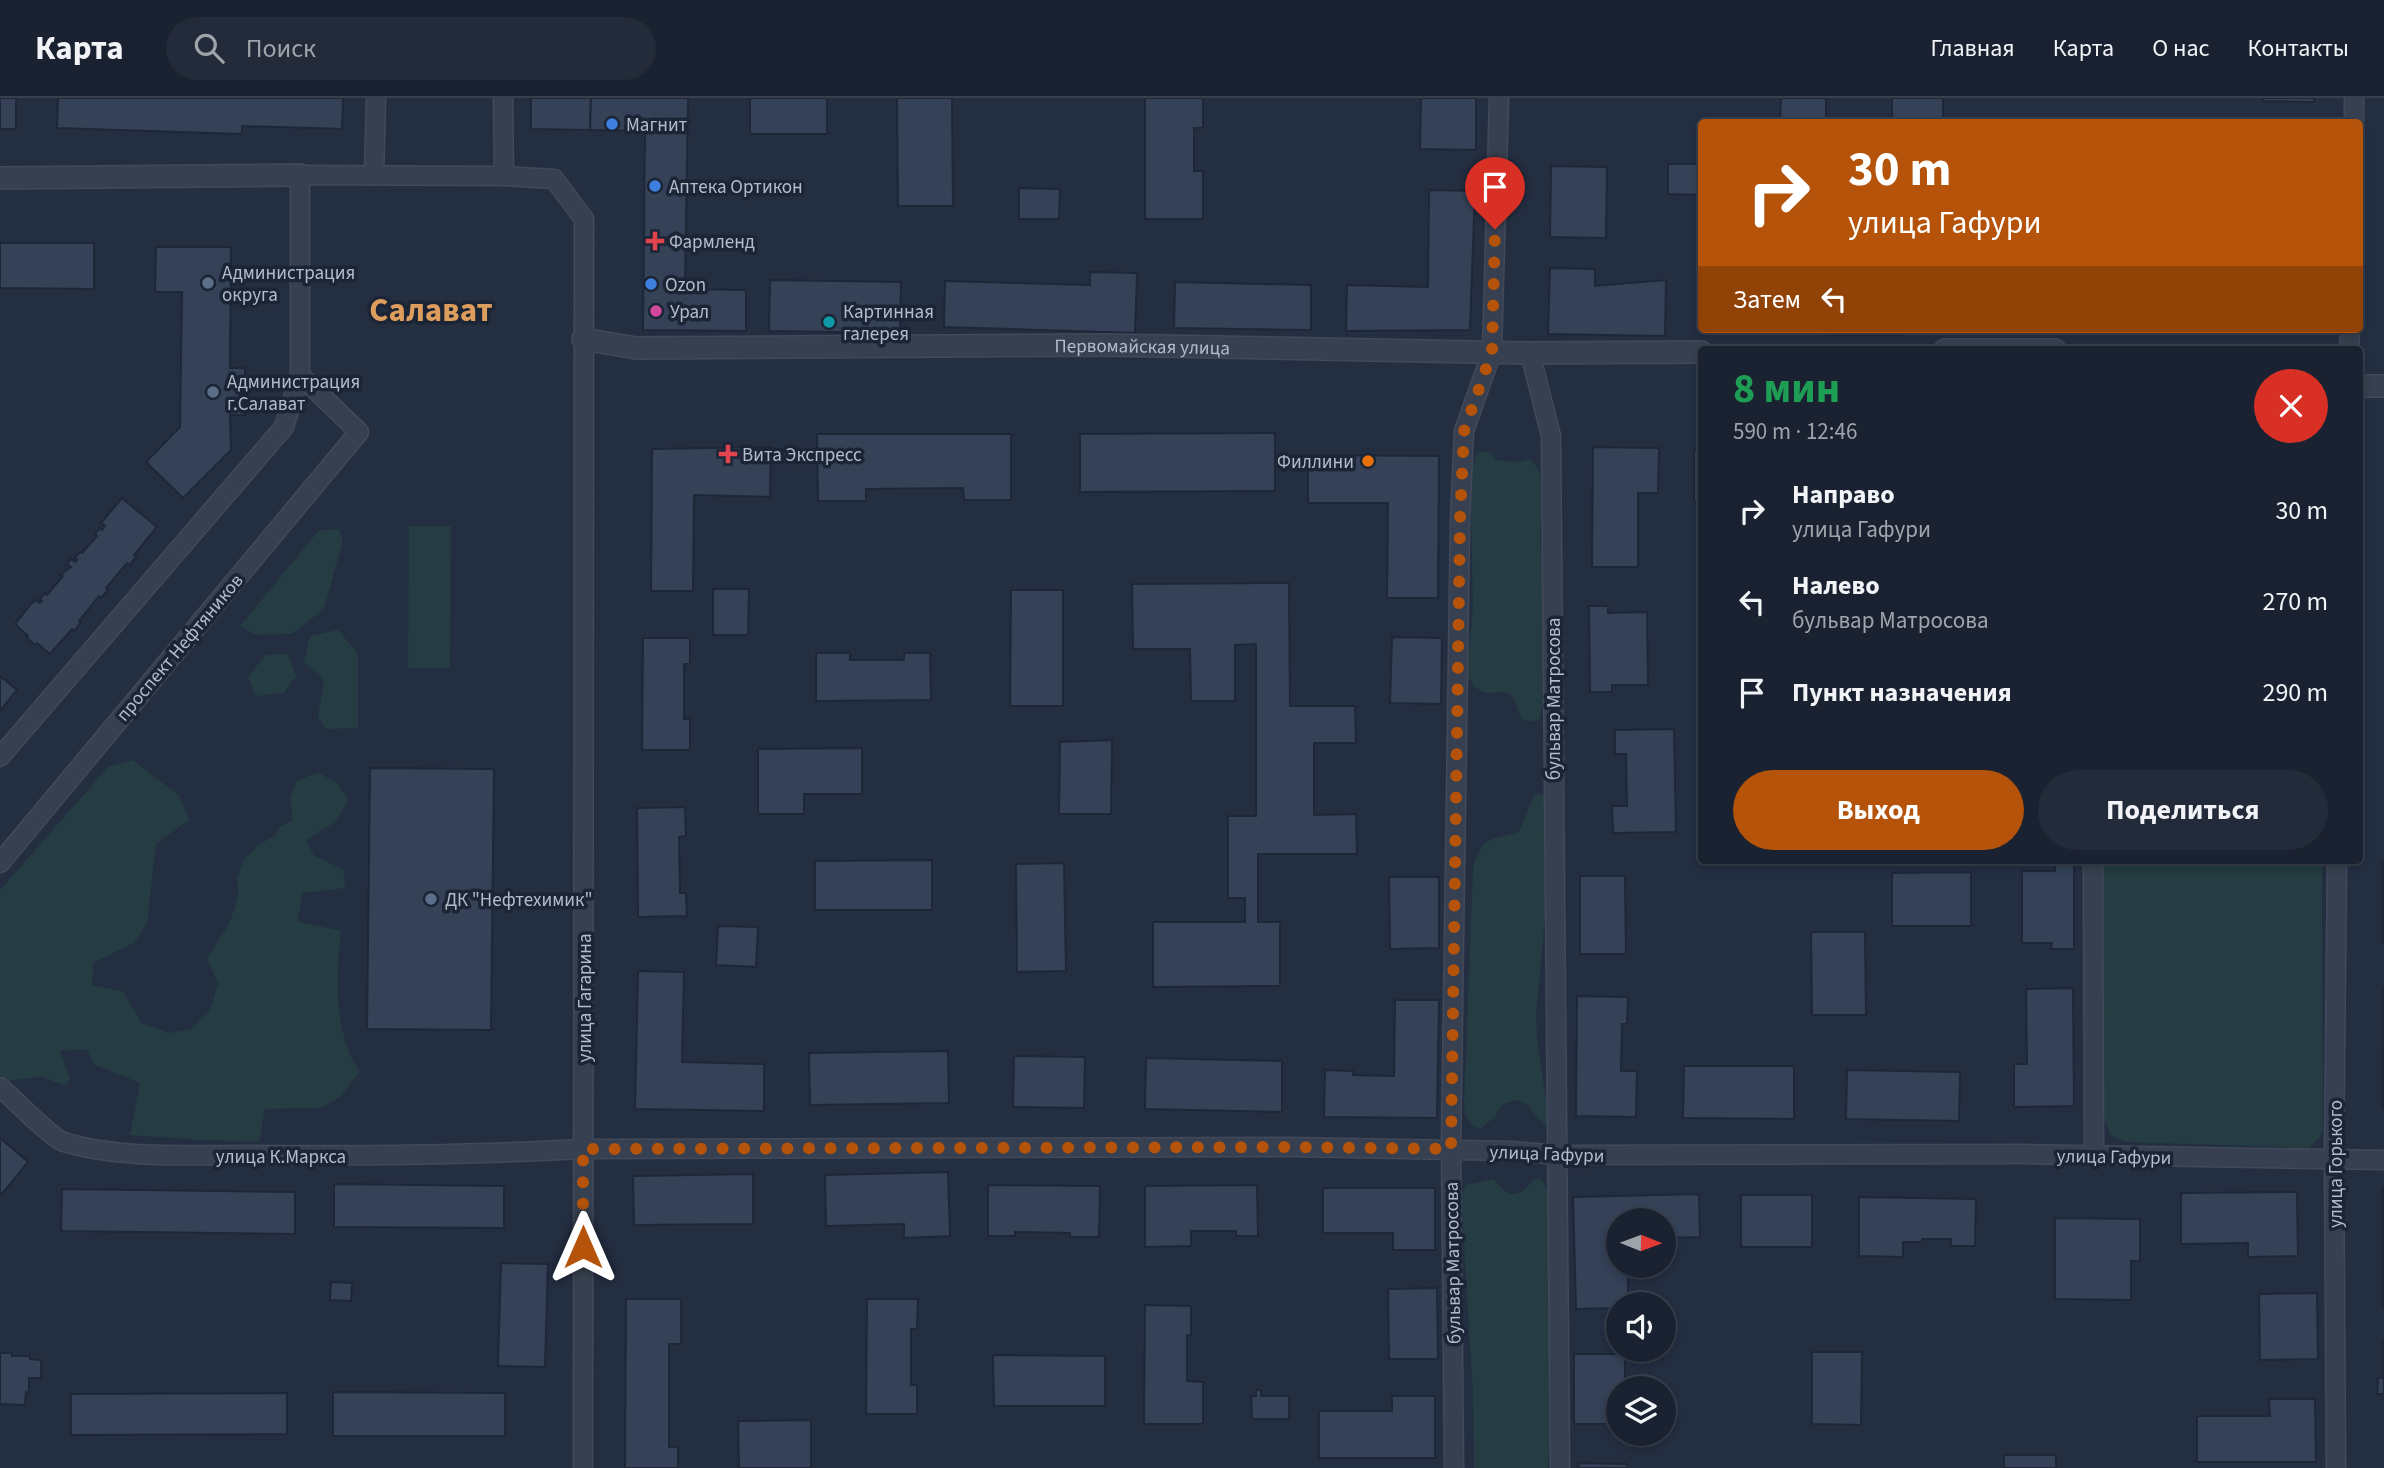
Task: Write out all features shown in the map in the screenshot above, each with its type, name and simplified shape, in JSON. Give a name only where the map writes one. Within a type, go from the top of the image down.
[{"type":"street","points":[[374,175],[376,98]]},
{"type":"street","points":[[0,178],[504,176],[503,98]]},
{"type":"street","name":"бульвар Матросова","points":[[1454,1468],[1451,1149],[1460,519],[1464,431],[1492,352],[1499,98]]},
{"type":"street","points":[[2354,98],[2354,119]]},
{"type":"street","points":[[0,757],[284,427],[300,375],[300,175]]},
{"type":"street","name":"улица Гагарина","points":[[504,176],[554,178],[584,219],[583,1468]]},
{"type":"street","name":"Первомайская улица","points":[[583,339],[636,348],[1107,345],[1530,353],[1698,352]]},
{"type":"street","name":"бульвар Матросова","points":[[1530,353],[1551,436],[1560,1468]]},
{"type":"street","name":"проспект Нефтяников","points":[[0,863],[359,432],[300,375]]},
{"type":"street","points":[[2363,386],[2384,386]]},
{"type":"street","points":[[2093,864],[2094,1155]]},
{"type":"street","name":"улица Горького","points":[[2336,1468],[2334,1160],[2337,864]]},
{"type":"street","name":"улица К.Маркса","points":[[0,1087],[61,1142],[119,1152],[355,1156],[583,1149]]},
{"type":"street","name":"улица Гафури","points":[[583,1149],[1292,1147],[1451,1149],[1557,1155],[2094,1155],[2384,1160]]},
{"type":"green space","points":[[1487,451],[1495,460],[1518,462],[1531,459],[1540,473],[1544,696],[1540,719],[1532,721],[1523,718],[1510,695],[1479,690],[1467,675],[1473,606],[1470,475],[1478,453]]},
{"type":"green space","points":[[409,526],[451,526],[450,668],[408,668]]},
{"type":"green space","points":[[339,529],[343,541],[324,609],[292,634],[256,635],[240,626],[319,530]]},
{"type":"green space","points":[[338,630],[358,654],[358,728],[326,729],[318,717],[324,680],[304,662],[310,636]]},
{"type":"green space","points":[[288,654],[296,676],[284,693],[256,696],[248,677],[265,655]]},
{"type":"green space","points":[[133,760],[179,795],[189,820],[156,844],[147,923],[134,943],[94,962],[92,985],[124,992],[141,1023],[169,1033],[191,1029],[210,1011],[218,984],[207,958],[230,922],[239,893],[237,881],[243,861],[256,847],[275,835],[280,827],[293,820],[290,797],[297,781],[318,772],[338,784],[349,800],[335,822],[306,840],[314,856],[343,869],[345,888],[303,893],[297,921],[341,931],[338,1004],[345,1040],[360,1072],[341,1096],[322,1108],[265,1109],[259,1142],[130,1135],[140,1083],[95,1065],[86,1049],[60,1051],[70,1079],[65,1085],[40,1077],[6,1081],[0,1075],[0,890],[108,767]]},
{"type":"green space","points":[[1546,794],[1550,865],[1536,1014],[1549,1120],[1545,1126],[1526,1104],[1518,1100],[1500,1107],[1496,1116],[1481,1128],[1474,1127],[1466,1117],[1464,1105],[1473,868],[1484,844],[1518,832],[1534,795]]},
{"type":"green space","points":[[2102,864],[2322,864],[2323,1130],[2319,1138],[2309,1148],[2125,1142],[2111,1135],[2104,1120]]},
{"type":"green space","points":[[1492,1179],[1514,1194],[1535,1179],[1541,1179],[1548,1190],[1551,1222],[1549,1361],[1552,1400],[1548,1468],[1474,1468],[1473,1394],[1461,1195],[1467,1185]]},
{"type":"building","points":[[0,98],[16,98],[16,129],[0,129]]},
{"type":"building","points":[[58,98],[343,98],[342,129],[242,126],[242,134],[57,128]]},
{"type":"building","points":[[531,98],[591,98],[590,130],[531,129]]},
{"type":"building","points":[[591,98],[688,98],[685,289],[746,290],[746,331],[643,330],[645,131],[590,130]]},
{"type":"building","points":[[750,98],[827,98],[827,134],[750,134]]},
{"type":"building","points":[[897,98],[952,98],[953,206],[898,206]]},
{"type":"building","points":[[1145,98],[1203,98],[1203,128],[1194,128],[1194,171],[1203,171],[1203,219],[1145,219]]},
{"type":"building","points":[[1421,98],[1476,98],[1476,150],[1420,149]]},
{"type":"building","points":[[1781,98],[1826,98],[1826,119],[1780,119]]},
{"type":"building","points":[[1892,98],[1943,98],[1943,119],[1892,119]]},
{"type":"building","points":[[2263,98],[2314,98],[2314,102],[2263,101]]},
{"type":"building","points":[[1668,164],[1698,164],[1698,195],[1668,194]]},
{"type":"building","points":[[1551,166],[1607,167],[1606,238],[1550,237]]},
{"type":"building","points":[[1019,188],[1060,189],[1059,219],[1019,219]]},
{"type":"building","points":[[1429,190],[1475,191],[1470,330],[1346,331],[1347,285],[1428,287]]},
{"type":"building","points":[[0,243],[94,243],[94,289],[0,288]]},
{"type":"building","name":"Администрация г.Салават","points":[[156,247],[231,247],[230,368],[245,368],[245,415],[230,415],[231,450],[183,498],[146,462],[180,427],[182,292],[155,292]]},
{"type":"building","points":[[1550,268],[1595,269],[1595,286],[1666,280],[1665,336],[1548,334]]},
{"type":"building","points":[[1090,272],[1137,273],[1135,333],[944,327],[945,281],[1090,285]]},
{"type":"building","points":[[770,280],[901,282],[900,333],[769,331]]},
{"type":"building","points":[[1175,282],[1311,285],[1311,330],[1174,328]]},
{"type":"building","points":[[1898,333],[1898,335],[1822,334]]},
{"type":"building","points":[[1275,433],[1275,491],[1080,492],[1080,434]]},
{"type":"building","points":[[817,434],[1011,434],[1011,500],[964,500],[963,488],[866,489],[866,501],[818,501]]},
{"type":"building","points":[[771,447],[770,497],[694,495],[693,591],[651,591],[652,449]]},
{"type":"building","points":[[1593,447],[1659,448],[1658,493],[1638,493],[1638,567],[1592,567]]},
{"type":"building","points":[[1694,450],[1698,450],[1698,501],[1694,501]]},
{"type":"building","points":[[1308,455],[1439,456],[1438,598],[1387,598],[1388,503],[1308,503]]},
{"type":"building","points":[[122,498],[157,527],[134,555],[136,556],[130,565],[127,563],[106,588],[108,590],[101,598],[99,596],[79,621],[81,622],[74,631],[72,629],[50,654],[37,643],[35,645],[15,624],[31,604],[37,600],[40,603],[42,601],[40,599],[45,593],[47,595],[63,576],[60,575],[71,567],[67,564],[71,559],[75,562],[77,560],[75,558],[97,536],[95,534],[100,528],[102,530],[105,526],[101,523]]},
{"type":"building","points":[[1289,583],[1290,706],[1355,706],[1356,743],[1314,743],[1314,815],[1356,814],[1357,854],[1258,854],[1258,922],[1280,922],[1280,986],[1153,987],[1153,922],[1245,922],[1245,898],[1228,898],[1228,816],[1256,816],[1256,644],[1235,645],[1235,701],[1191,701],[1190,649],[1133,649],[1132,584]]},
{"type":"building","points":[[713,589],[749,589],[748,635],[713,635]]},
{"type":"building","points":[[1011,590],[1063,590],[1063,706],[1010,706]]},
{"type":"building","points":[[1589,606],[1608,606],[1608,613],[1647,612],[1648,685],[1612,685],[1612,692],[1590,692]]},
{"type":"building","points":[[1392,637],[1442,638],[1441,704],[1390,703]]},
{"type":"building","points":[[643,638],[690,638],[690,664],[684,664],[684,719],[690,719],[690,750],[642,750]]},
{"type":"building","points":[[816,653],[850,653],[850,660],[904,660],[904,653],[930,653],[931,700],[816,701]]},
{"type":"building","points":[[0,676],[17,690],[0,711]]},
{"type":"building","points":[[1674,729],[1676,832],[1613,833],[1612,806],[1627,806],[1626,754],[1615,754],[1615,730]]},
{"type":"building","points":[[1112,740],[1111,814],[1059,814],[1060,742]]},
{"type":"building","points":[[862,748],[862,794],[804,794],[804,814],[758,814],[758,749]]},
{"type":"building","name":"ДК \"Нефтехимик\"","points":[[370,768],[494,769],[491,1030],[367,1029]]},
{"type":"building","points":[[685,807],[686,836],[679,837],[680,893],[686,893],[687,916],[638,917],[637,808]]},
{"type":"building","points":[[932,860],[932,910],[815,910],[815,861]]},
{"type":"building","points":[[1064,863],[1066,971],[1017,972],[1016,864]]},
{"type":"building","points":[[2384,863],[2384,943],[2382,943]]},
{"type":"building","points":[[2055,865],[2074,865],[2074,949],[2051,949],[2052,943],[2022,943],[2022,871],[2055,871]]},
{"type":"building","points":[[1971,872],[1971,926],[1892,926],[1892,873]]},
{"type":"building","points":[[1580,876],[1625,876],[1626,954],[1580,954]]},
{"type":"building","points":[[1389,877],[1439,877],[1439,948],[1390,949]]},
{"type":"building","points":[[718,926],[758,927],[756,967],[716,965]]},
{"type":"building","points":[[1811,932],[1865,932],[1866,1015],[1812,1015]]},
{"type":"building","points":[[638,971],[684,972],[682,1062],[764,1064],[764,1111],[635,1109]]},
{"type":"building","points":[[2383,987],[2384,1109],[2382,1109]]},
{"type":"building","points":[[2073,988],[2074,1106],[2014,1107],[2014,1064],[2027,1064],[2026,989]]},
{"type":"building","points":[[1577,996],[1628,997],[1627,1024],[1622,1024],[1621,1071],[1637,1071],[1636,1117],[1576,1116]]},
{"type":"building","points":[[1395,1000],[1439,1000],[1437,1118],[1324,1117],[1325,1070],[1353,1071],[1353,1075],[1394,1076]]},
{"type":"building","points":[[948,1051],[949,1103],[810,1105],[809,1053]]},
{"type":"building","points":[[1014,1056],[1085,1057],[1084,1108],[1013,1107]]},
{"type":"building","points":[[1146,1058],[1282,1061],[1282,1112],[1145,1109]]},
{"type":"building","points":[[1684,1066],[1794,1066],[1794,1119],[1683,1118]]},
{"type":"building","points":[[1847,1070],[1960,1072],[1959,1121],[1846,1119]]},
{"type":"building","points":[[0,1138],[28,1162],[2,1194],[0,1193]]},
{"type":"building","points":[[948,1172],[950,1236],[904,1238],[904,1224],[826,1226],[825,1175]]},
{"type":"building","points":[[753,1174],[753,1224],[634,1225],[633,1176]]},
{"type":"building","points":[[334,1184],[504,1186],[504,1228],[334,1227]]},
{"type":"building","points":[[988,1185],[1100,1186],[1099,1237],[1070,1237],[1070,1233],[1015,1232],[1015,1236],[988,1236]]},
{"type":"building","points":[[1257,1185],[1258,1236],[1236,1236],[1236,1231],[1191,1231],[1191,1246],[1145,1247],[1145,1186]]},
{"type":"building","points":[[2384,1187],[2384,1308],[2382,1308]]},
{"type":"building","points":[[1323,1188],[1435,1188],[1435,1250],[1393,1250],[1393,1233],[1323,1233]]},
{"type":"building","points":[[62,1189],[295,1192],[295,1234],[61,1231]]},
{"type":"building","points":[[2297,1192],[2298,1256],[2248,1257],[2248,1243],[2181,1244],[2181,1193]]},
{"type":"building","points":[[1699,1194],[1700,1237],[1676,1238],[1676,1208],[1606,1208],[1606,1278],[1628,1278],[1628,1292],[1606,1292],[1606,1308],[1576,1309],[1573,1197]]},
{"type":"building","points":[[1741,1195],[1812,1195],[1812,1247],[1741,1247]]},
{"type":"building","points":[[1859,1197],[1976,1199],[1975,1246],[1951,1246],[1951,1239],[1922,1239],[1922,1242],[1903,1242],[1903,1257],[1859,1256]]},
{"type":"building","points":[[2055,1218],[2140,1219],[2140,1261],[2131,1261],[2131,1300],[2055,1299]]},
{"type":"building","points":[[501,1263],[548,1264],[545,1367],[498,1366]]},
{"type":"building","points":[[331,1282],[352,1283],[351,1301],[330,1300]]},
{"type":"building","points":[[1437,1288],[1438,1359],[1389,1359],[1388,1289]]},
{"type":"building","points":[[2317,1293],[2318,1359],[2260,1360],[2259,1294]]},
{"type":"building","points":[[626,1299],[681,1299],[681,1344],[669,1344],[669,1447],[678,1447],[678,1468],[625,1468]]},
{"type":"building","points":[[867,1299],[918,1299],[917,1329],[911,1329],[911,1385],[917,1385],[917,1414],[866,1414]]},
{"type":"building","points":[[1145,1305],[1191,1306],[1191,1335],[1187,1335],[1187,1381],[1203,1382],[1203,1424],[1144,1424]]},
{"type":"building","points":[[2383,1339],[2384,1394],[2377,1394],[2378,1378],[2383,1378]]},
{"type":"building","points":[[1812,1352],[1862,1352],[1861,1425],[1812,1424]]},
{"type":"building","points":[[0,1353],[41,1360],[41,1378],[29,1378],[29,1393],[26,1392],[25,1405],[0,1404]]},
{"type":"building","points":[[1574,1354],[1606,1354],[1606,1362],[1625,1362],[1625,1376],[1606,1376],[1606,1424],[1574,1424]]},
{"type":"building","points":[[993,1355],[1105,1356],[1105,1406],[994,1406]]},
{"type":"building","points":[[1256,1390],[1261,1390],[1261,1396],[1289,1396],[1289,1419],[1252,1419],[1251,1396],[1256,1396]]},
{"type":"building","points":[[333,1392],[505,1393],[505,1436],[333,1436]]},
{"type":"building","points":[[287,1393],[287,1434],[71,1435],[71,1394]]},
{"type":"building","points":[[1392,1396],[1435,1396],[1435,1458],[1319,1458],[1319,1411],[1392,1411]]},
{"type":"building","points":[[2269,1399],[2315,1399],[2316,1462],[2197,1462],[2197,1416],[2270,1416]]},
{"type":"building","points":[[811,1420],[811,1468],[739,1468],[738,1421]]},
{"type":"building","points":[[2004,1455],[2056,1455],[2056,1468],[2004,1468]]},
{"type":"building","points":[[1579,1463],[1627,1464],[1627,1468],[1578,1468]]},
{"type":"place","name":"Магнит","points":[[612,124]]},
{"type":"place","name":"Аптека Ортикон","points":[[655,186]]},
{"type":"place","name":"Фармленд","points":[[655,241]]},
{"type":"place","name":"Администрация округа","points":[[208,283]]},
{"type":"place","name":"Ozon","points":[[651,284]]},
{"type":"place","name":"Урал","points":[[656,311]]},
{"type":"place","name":"Картинная галерея","points":[[829,322]]},
{"type":"place","name":"Администрация г.Салават","points":[[213,392]]},
{"type":"place","name":"Вита Экспресс","points":[[728,454]]},
{"type":"place","name":"Филлини","points":[[1368,461]]},
{"type":"place","name":"ДК \"Нефтехимик\"","points":[[431,899]]},
{"type":"district","name":"Салават","points":[[431,309]]},
{"type":"route","points":[[583,1247],[583,1149],[1451,1149],[1460,519],[1464,431],[1492,352],[1495,229]]}]
